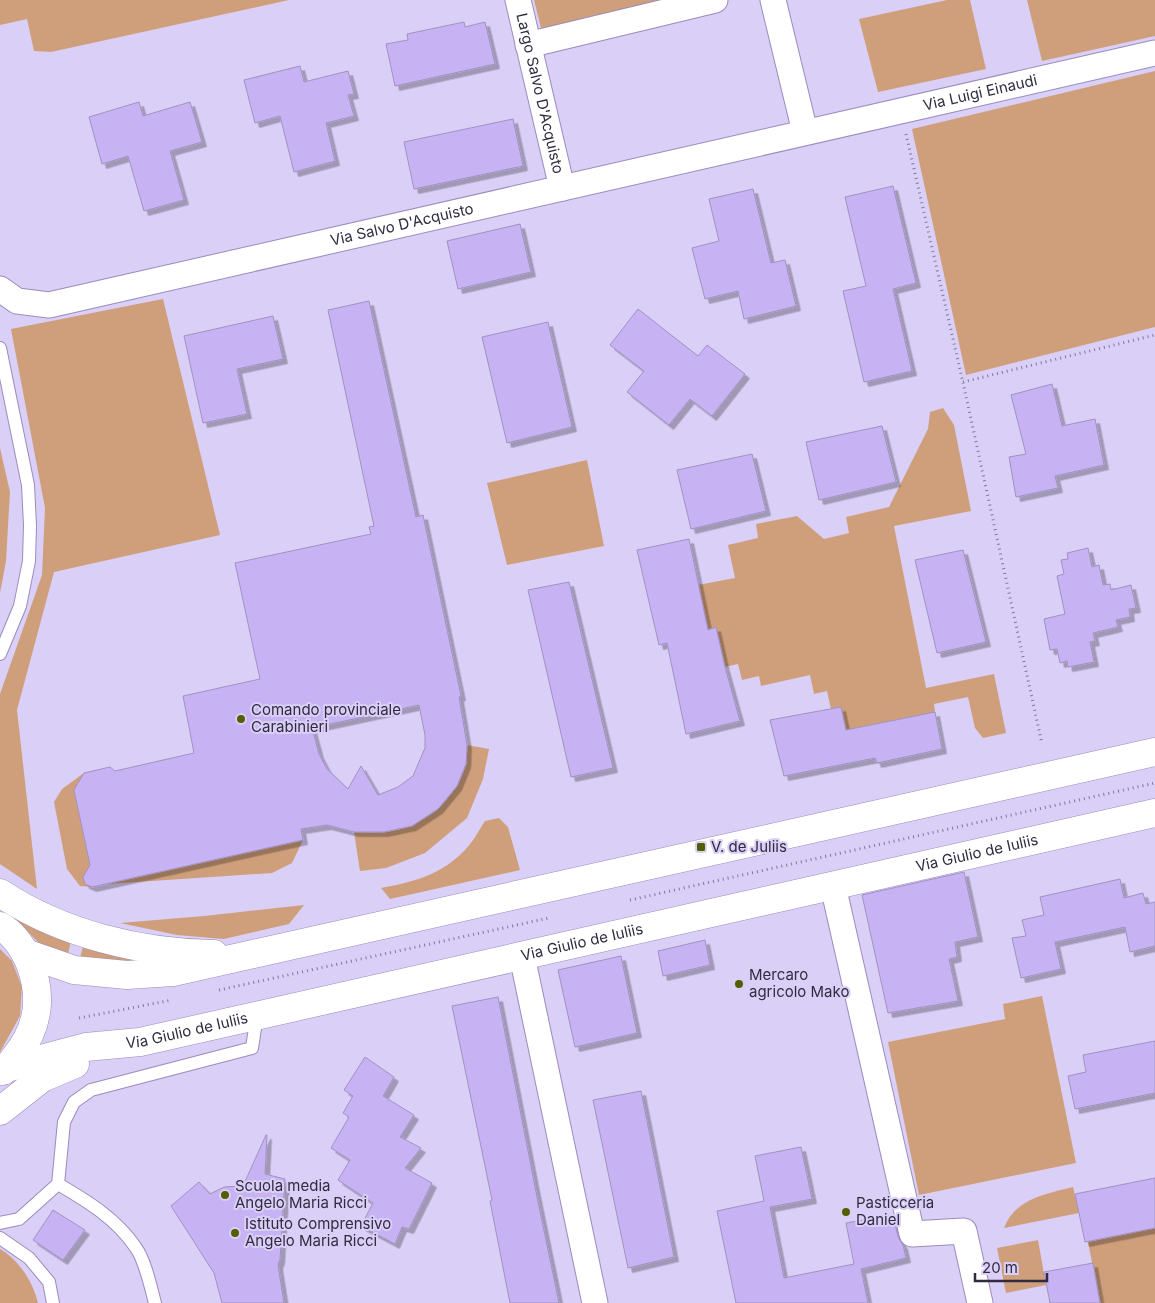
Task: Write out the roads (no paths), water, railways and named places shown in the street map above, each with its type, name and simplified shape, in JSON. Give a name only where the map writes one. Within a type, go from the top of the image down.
[{"type":"main road","points":[[25,953],[74,970],[127,975],[173,972],[1155,752]]},
{"type":"main road","name":"Via Giulio de Iuliis","points":[[4,1070],[86,1048],[140,1042],[1155,813]]},
{"type":"main road","points":[[0,892],[17,904],[81,932],[126,944],[170,952],[250,954]]},
{"type":"main road","points":[[0,926],[15,939],[25,953],[35,977],[38,996],[35,1020],[26,1043],[4,1070]]},
{"type":"main road","points":[[0,1111],[42,1078],[89,1058],[140,1042]]},
{"type":"street","name":"Largo Salvo D'Acquisto","points":[[518,0],[562,188]]},
{"type":"street","points":[[528,45],[715,0]]},
{"type":"street","points":[[773,0],[805,132]]},
{"type":"street","name":"Via Luigi Einaudi","points":[[805,132],[1155,53]]},
{"type":"street","name":"Via Salvo D'Acquisto","points":[[0,289],[17,301],[50,305],[805,132]]},
{"type":"street","points":[[833,886],[912,1234],[964,1231],[980,1303]]},
{"type":"street","points":[[522,956],[595,1303]]},
{"type":"lane","points":[[0,348],[28,485],[30,525],[29,561],[20,606],[0,654]]},
{"type":"lane","points":[[0,1223],[19,1219],[58,1184],[64,1122],[74,1102],[91,1090],[252,1048],[257,1015]]},
{"type":"lane","points":[[58,1184],[90,1202],[120,1228],[138,1249],[155,1303]]},
{"type":"lane","points":[[0,1238],[29,1258],[49,1282],[53,1303]]},
{"type":"place","name":"Comando provinciale Carabinieri","points":[[241,719]]},
{"type":"place","name":"V. de Juliis","points":[[701,847]]},
{"type":"place","name":"Mercaro agricolo Mako","points":[[739,984]]},
{"type":"place","name":"Scuola media Angelo Maria Ricci","points":[[225,1195]]},
{"type":"place","name":"Pasticceria Daniel","points":[[846,1212]]},
{"type":"place","name":"Istituto Comprensivo Angelo Maria Ricci","points":[[235,1233]]}]
